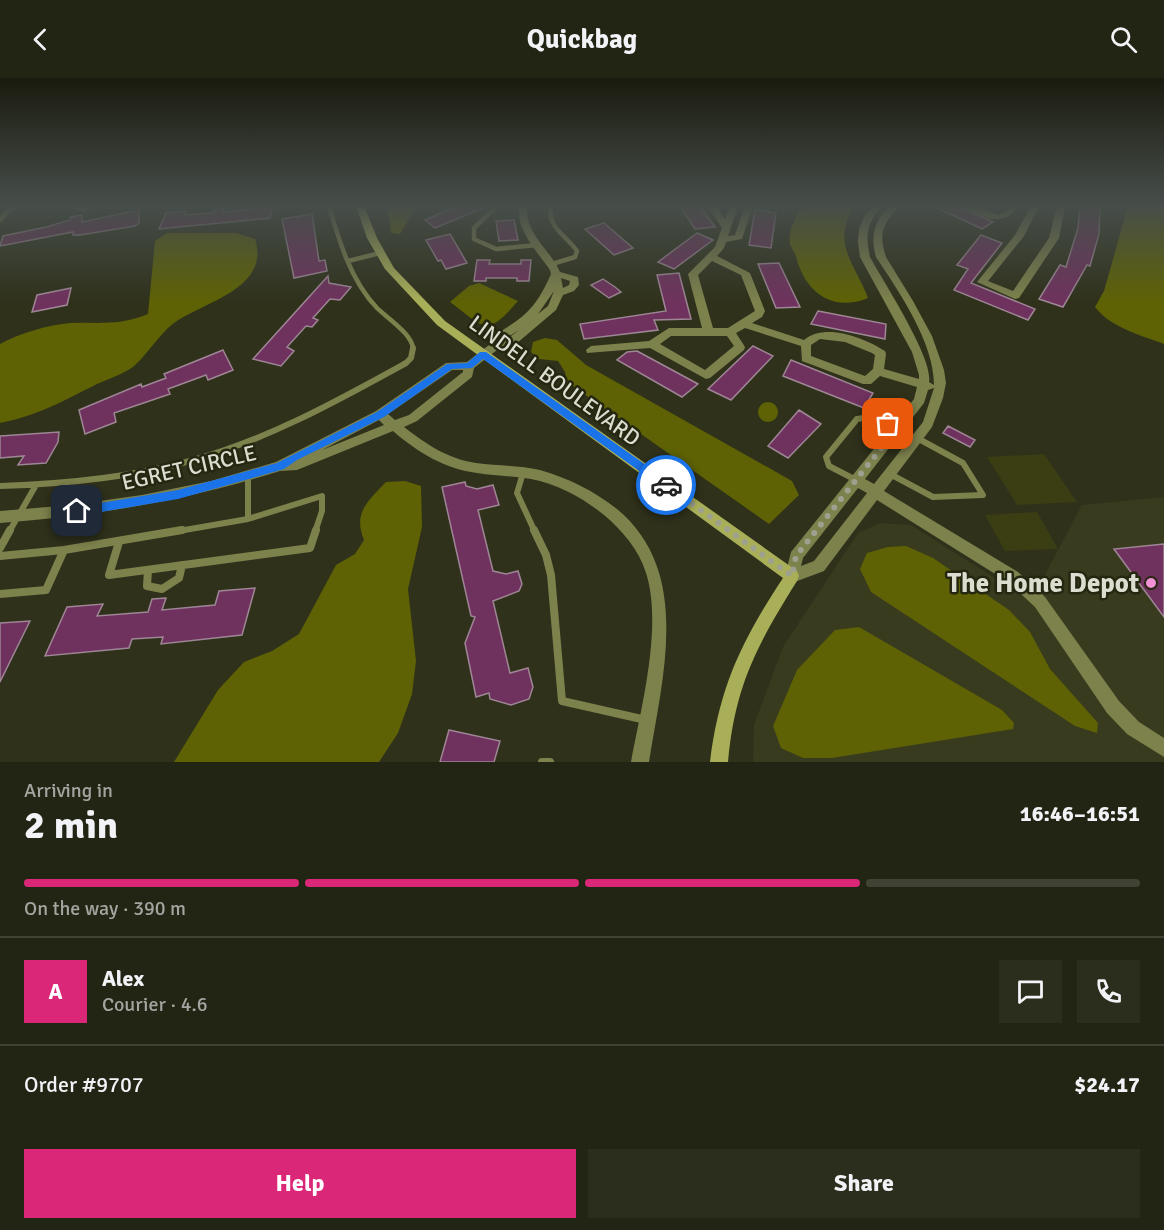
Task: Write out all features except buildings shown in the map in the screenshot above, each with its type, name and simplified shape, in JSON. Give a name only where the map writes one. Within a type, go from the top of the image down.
[{"type":"street","name":"LINDELL BOULEVARD","points":[[374,238],[380,253],[404,287],[421,305],[483,355],[792,576]]},
{"type":"street","points":[[532,238],[554,269],[559,293],[552,308],[519,337],[506,346],[495,346],[494,341],[534,316],[542,306],[554,269]]},
{"type":"street","points":[[708,330],[693,274],[712,256],[722,240],[734,238]]},
{"type":"street","points":[[719,762],[727,703],[734,680],[745,653],[792,576],[796,556],[920,400],[925,375],[917,352],[865,257],[862,238]]},
{"type":"street","points":[[877,238],[880,257],[903,296],[920,312],[923,318],[919,324]]},
{"type":"street","points":[[1016,238],[982,282],[1015,296],[1054,238]]},
{"type":"street","points":[[591,350],[652,344],[669,332],[708,330],[730,332],[758,315],[760,311],[745,273],[712,256]]},
{"type":"street","points":[[554,269],[575,279],[570,289],[559,293]]},
{"type":"street","points":[[744,324],[806,344]]},
{"type":"street","points":[[901,324],[919,324]]},
{"type":"street","points":[[792,576],[819,566],[928,423],[938,389],[938,369],[933,349],[919,324]]},
{"type":"street","points":[[652,344],[706,375],[740,347],[730,332]]},
{"type":"street","points":[[823,335],[872,347],[881,354],[878,371],[867,381],[806,358],[806,344],[814,337],[823,335]]},
{"type":"street","name":"EGRET CIRCLE","points":[[280,466],[293,457],[380,414],[450,366],[469,366],[495,346]]},
{"type":"street","name":"EGRET CIRCLE","points":[[0,516],[97,509],[157,499],[280,466],[297,465],[413,418],[468,374],[469,366]]},
{"type":"street","points":[[878,371],[938,389]]},
{"type":"street","points":[[380,414],[411,440],[442,458],[466,466],[542,476],[588,495],[623,523],[643,549],[656,584],[658,625],[640,762]]},
{"type":"street","points":[[856,480],[1013,577],[1040,602],[1113,707],[1133,728],[1164,748]]},
{"type":"lane","points":[[0,486],[36,485],[129,474],[214,454],[273,432],[357,391],[406,363],[411,358],[414,345],[371,301],[338,238]]},
{"type":"lane","points":[[474,238],[478,243],[504,250],[537,245]]},
{"type":"lane","points":[[554,269],[575,257],[577,251],[564,238]]},
{"type":"lane","points":[[348,261],[380,253]]},
{"type":"lane","points":[[856,480],[829,466],[826,457],[857,419],[870,417],[897,428]]},
{"type":"lane","points":[[890,474],[933,497],[983,495],[963,463],[917,438]]},
{"type":"lane","points":[[523,472],[517,493],[546,555],[551,575],[562,701],[647,720]]},
{"type":"lane","points":[[248,475],[248,519]]},
{"type":"lane","points":[[0,548],[36,485]]},
{"type":"lane","points":[[0,556],[119,542],[248,519],[322,496],[322,511],[310,548],[109,575],[119,542]]},
{"type":"lane","points":[[0,594],[46,590],[64,550]]},
{"type":"lane","points":[[148,570],[147,586],[162,589],[179,578],[182,565]]},
{"type":"lane","points":[[542,762],[550,762]]},
{"type":"shaded area","points":[[160,238],[252,238],[255,239],[257,256],[253,270],[244,282],[231,292],[174,323],[130,369],[50,407],[0,423],[0,344],[25,333],[53,326],[71,323],[119,322],[148,314],[155,241]]},
{"type":"shaded area","points":[[845,238],[847,253],[868,298],[842,303],[822,296],[806,280],[790,239]]},
{"type":"shaded area","points":[[1119,238],[1164,238],[1164,344],[1118,326],[1102,314],[1095,307],[1104,291]]},
{"type":"shaded area","points":[[479,283],[518,301],[492,324],[478,323],[450,302],[469,286]]},
{"type":"shaded area","points":[[545,338],[557,340],[586,365],[792,481],[799,495],[769,524],[567,382],[565,372],[558,361],[539,359],[531,352],[533,342]]},
{"type":"shaded area","points":[[764,402],[772,402],[778,408],[778,416],[772,422],[764,422],[758,416],[758,408]]},
{"type":"shaded area","points":[[1044,454],[1077,502],[1017,505],[987,457]]},
{"type":"shaded area","points":[[405,481],[421,486],[422,527],[408,589],[416,661],[412,694],[398,733],[379,762],[174,762],[218,690],[244,662],[272,651],[299,634],[336,565],[355,554],[364,540],[360,522],[368,502],[386,482]]},
{"type":"shaded area","points":[[1164,497],[1164,762],[753,762],[754,725],[783,647],[858,533],[880,523],[911,525],[1031,601],[1082,505]]},
{"type":"shaded area","points":[[1037,512],[1058,549],[1005,551],[985,515]]},
{"type":"shaded area","points":[[906,546],[933,558],[1009,610],[1030,632],[1050,669],[1098,723],[1097,733],[1075,726],[871,592],[860,569],[867,553],[888,547]]},
{"type":"shaded area","points":[[859,627],[1002,710],[1014,723],[1013,729],[832,758],[803,758],[781,748],[773,726],[797,670],[835,630]]},
{"type":"way so far","points":[[666,485],[792,576],[796,556],[897,428],[888,424]]},
{"type":"place","name":"The Home Depot","points":[[1151,583]]},
{"type":"route","points":[[77,511],[157,499],[280,466],[293,457],[380,414],[450,366],[469,366],[483,355],[666,485]]}]
